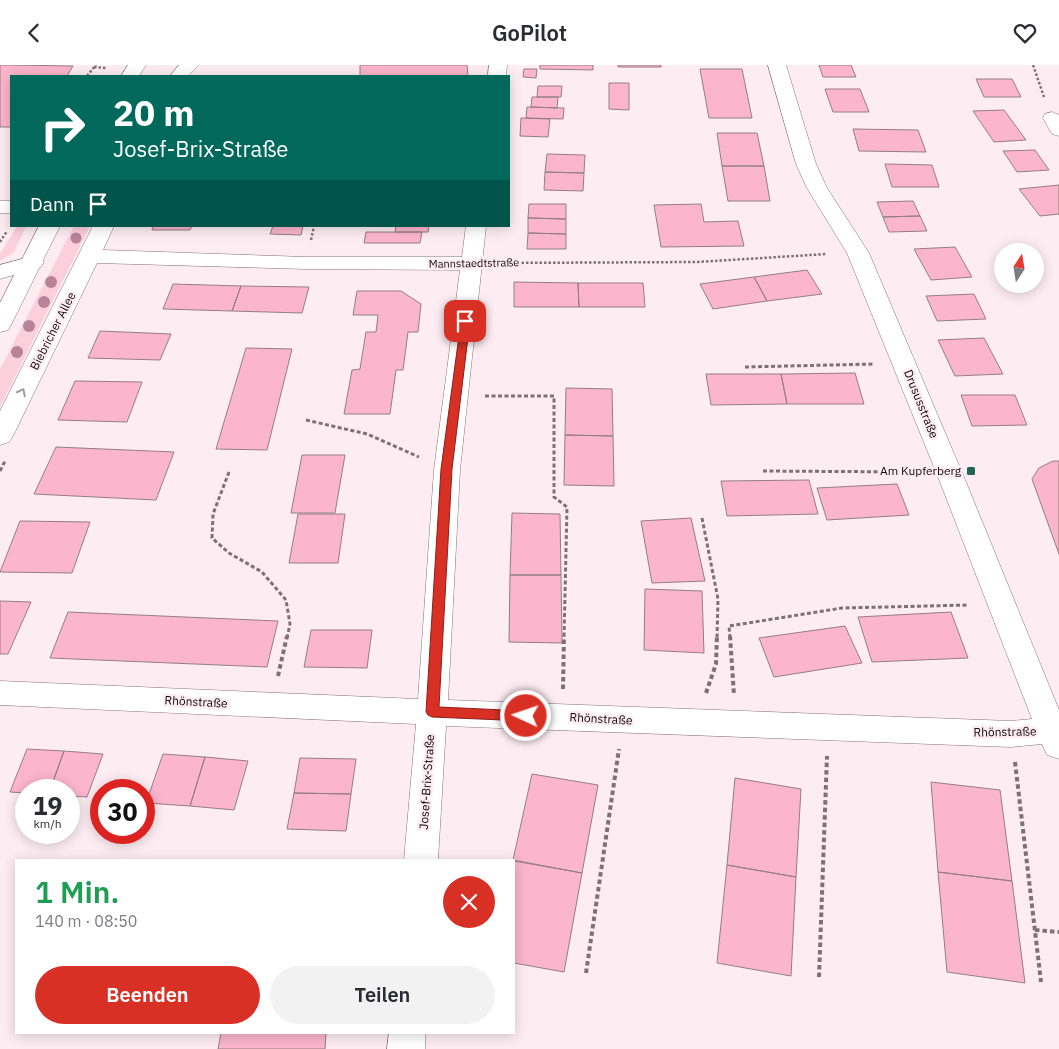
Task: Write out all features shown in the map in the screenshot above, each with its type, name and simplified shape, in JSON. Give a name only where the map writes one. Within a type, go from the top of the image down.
[{"type":"street","points":[[180,75],[190,65]]},
{"type":"street","name":"Drususstraße","points":[[777,65],[806,164],[817,188],[858,253],[905,363],[1057,736]]},
{"type":"street","points":[[0,325],[34,262],[50,227]]},
{"type":"street","name":"Biebricher Allee","points":[[0,436],[104,227]]},
{"type":"street","name":"Josef-Brix-Straße","points":[[421,859],[447,469],[476,227]]},
{"type":"street","name":"Mannstaedtstraße","points":[[90,256],[306,263],[472,265]]},
{"type":"street","points":[[0,273],[34,262]]},
{"type":"street","name":"Rhönstraße","points":[[0,693],[623,721],[696,722],[1057,736]]},
{"type":"street","points":[[406,1049],[408,1034]]},
{"type":"path","points":[[88,75],[96,65]]},
{"type":"path","points":[[1033,65],[1056,124]]},
{"type":"path","points":[[0,242],[8,230]]},
{"type":"path","name":"Mannstaedtstraße","points":[[472,265],[697,262],[858,253]]},
{"type":"path","points":[[745,367],[905,363]]},
{"type":"path","points":[[457,396],[554,396],[554,497],[567,507],[563,717]]},
{"type":"path","points":[[306,420],[368,434],[447,469]]},
{"type":"path","points":[[763,471],[949,473]]},
{"type":"path","points":[[229,472],[213,514],[212,539],[228,553],[262,572],[286,600],[290,624],[272,706]]},
{"type":"path","points":[[696,722],[716,664],[718,599],[702,518]]},
{"type":"path","points":[[736,724],[729,626],[842,608],[1002,604]]},
{"type":"path","points":[[586,973],[623,721]]},
{"type":"path","points":[[819,977],[828,728]]},
{"type":"path","points":[[1011,734],[1041,982]]},
{"type":"path","points":[[1035,930],[1059,932]]},
{"type":"shaded area","points":[[16,227],[26,227],[14,252],[0,261],[0,254]]},
{"type":"shaded area","points":[[73,227],[90,227],[0,407],[0,369]]},
{"type":"building","points":[[0,65],[73,66],[68,75],[10,75],[10,127],[0,127]]},
{"type":"building","points":[[360,65],[467,65],[468,75],[360,75]]},
{"type":"building","points":[[540,65],[593,65],[593,70],[540,69]]},
{"type":"building","points":[[618,65],[661,65],[661,67],[618,67]]},
{"type":"building","points":[[819,65],[851,65],[856,77],[823,77]]},
{"type":"building","points":[[524,69],[537,69],[536,78],[523,77]]},
{"type":"building","points":[[700,69],[742,69],[752,118],[709,118]]},
{"type":"building","points":[[976,79],[1012,79],[1021,97],[984,97]]},
{"type":"building","points":[[609,83],[629,83],[629,110],[609,109]]},
{"type":"building","points":[[538,86],[562,86],[561,97],[537,97]]},
{"type":"building","points":[[825,89],[860,89],[869,112],[833,112]]},
{"type":"building","points":[[532,97],[558,97],[557,108],[531,107]]},
{"type":"building","points":[[527,107],[564,108],[563,119],[526,118]]},
{"type":"building","points":[[1004,110],[1026,140],[994,142],[973,111]]},
{"type":"building","points":[[521,118],[550,119],[548,137],[520,136]]},
{"type":"building","points":[[853,129],[918,130],[926,152],[859,151]]},
{"type":"building","points":[[717,133],[757,133],[764,166],[722,166]]},
{"type":"building","points":[[1035,150],[1049,170],[1017,172],[1003,151]]},
{"type":"building","points":[[547,154],[585,155],[584,173],[545,172]]},
{"type":"building","points":[[885,164],[932,165],[939,187],[892,187]]},
{"type":"building","points":[[722,166],[764,166],[770,201],[728,201]]},
{"type":"building","points":[[545,172],[584,173],[583,191],[544,190]]},
{"type":"building","points":[[1059,185],[1059,214],[1040,216],[1019,189]]},
{"type":"building","points":[[913,201],[920,216],[883,217],[877,202]]},
{"type":"building","points":[[529,204],[566,204],[566,219],[528,218]]},
{"type":"building","points":[[701,204],[704,222],[738,221],[744,246],[661,247],[654,205]]},
{"type":"building","points":[[920,216],[927,231],[889,232],[883,217]]},
{"type":"building","points":[[528,218],[566,219],[566,234],[528,233]]},
{"type":"building","points":[[153,227],[192,227],[190,230],[152,230]]},
{"type":"building","points":[[273,227],[303,227],[301,235],[270,234]]},
{"type":"building","points":[[396,227],[429,227],[428,232],[395,232]]},
{"type":"building","points":[[366,232],[422,232],[420,243],[364,243]]},
{"type":"building","points":[[528,233],[566,234],[566,249],[527,249]]},
{"type":"building","points":[[955,247],[972,277],[931,280],[914,249]]},
{"type":"building","points":[[807,270],[822,294],[767,301],[754,277]]},
{"type":"building","points":[[754,277],[767,301],[713,309],[700,284]]},
{"type":"building","points":[[514,282],[578,283],[579,307],[514,307]]},
{"type":"building","points":[[578,283],[643,283],[645,307],[579,307]]},
{"type":"building","points":[[173,284],[241,286],[232,311],[163,309]]},
{"type":"building","points":[[241,286],[309,287],[302,313],[232,311]]},
{"type":"building","points":[[357,291],[401,291],[421,304],[418,332],[408,332],[403,370],[396,370],[390,414],[344,414],[352,370],[360,369],[366,332],[376,332],[378,315],[353,315]]},
{"type":"building","points":[[974,294],[986,319],[937,321],[926,296]]},
{"type":"building","points":[[100,331],[171,334],[160,360],[88,358]]},
{"type":"building","points":[[984,338],[1003,374],[955,376],[938,340]]},
{"type":"building","points":[[246,348],[292,349],[267,450],[216,449]]},
{"type":"building","points":[[855,373],[864,404],[787,404],[781,374]]},
{"type":"building","points":[[706,374],[781,374],[787,404],[711,405]]},
{"type":"building","points":[[75,381],[142,382],[127,422],[58,420]]},
{"type":"building","points":[[566,388],[612,389],[613,436],[565,435]]},
{"type":"building","points":[[961,395],[1015,395],[1027,425],[972,426]]},
{"type":"building","points":[[565,435],[613,436],[614,486],[564,485]]},
{"type":"building","points":[[56,447],[174,452],[156,500],[34,494]]},
{"type":"building","points":[[302,455],[345,455],[335,513],[291,513]]},
{"type":"building","points":[[1053,461],[1059,461],[1059,554],[1032,479],[1039,468]]},
{"type":"building","points":[[809,480],[818,514],[727,516],[721,481]]},
{"type":"building","points":[[897,484],[909,515],[827,520],[817,488]]},
{"type":"building","points":[[512,513],[560,514],[561,575],[510,575]]},
{"type":"building","points":[[298,514],[345,514],[338,563],[289,563]]},
{"type":"building","points":[[691,518],[705,581],[652,583],[641,521]]},
{"type":"building","points":[[20,521],[90,522],[72,573],[0,572]]},
{"type":"building","points":[[510,575],[561,575],[562,643],[509,642]]},
{"type":"building","points":[[645,589],[702,591],[704,653],[644,650]]},
{"type":"building","points":[[0,601],[31,602],[8,654],[0,654]]},
{"type":"building","points":[[68,612],[278,621],[267,667],[50,658]]},
{"type":"building","points":[[951,612],[968,658],[872,662],[858,617]]},
{"type":"building","points":[[845,626],[862,663],[774,677],[759,638]]},
{"type":"building","points":[[311,630],[372,630],[367,668],[304,667]]},
{"type":"building","points":[[27,749],[64,751],[54,779],[15,779]]},
{"type":"building","points":[[64,751],[103,754],[94,779],[90,779],[90,789],[87,797],[80,797],[80,779],[54,779]]},
{"type":"building","points":[[163,754],[205,757],[190,806],[155,804],[154,779]]},
{"type":"building","points":[[205,757],[248,761],[234,810],[190,806]]},
{"type":"building","points":[[300,758],[356,759],[351,794],[294,793]]},
{"type":"building","points":[[532,774],[598,785],[582,873],[513,859]]},
{"type":"building","points":[[735,778],[801,789],[796,877],[727,865]]},
{"type":"building","points":[[15,779],[15,792],[10,792]]},
{"type":"building","points":[[931,782],[1000,790],[1012,881],[938,872]]},
{"type":"building","points":[[294,793],[351,794],[346,831],[287,829]]},
{"type":"building","points":[[515,861],[582,873],[564,972],[515,963]]},
{"type":"building","points":[[727,865],[796,877],[791,976],[717,963]]},
{"type":"building","points":[[938,872],[1012,881],[1025,983],[947,972]]},
{"type":"building","points":[[221,1034],[326,1034],[325,1049],[218,1049]]},
{"type":"place","name":"Am Kupferberg","points":[[971,471]]},
{"type":"route","points":[[465,321],[447,469],[432,712],[526,716]]}]
